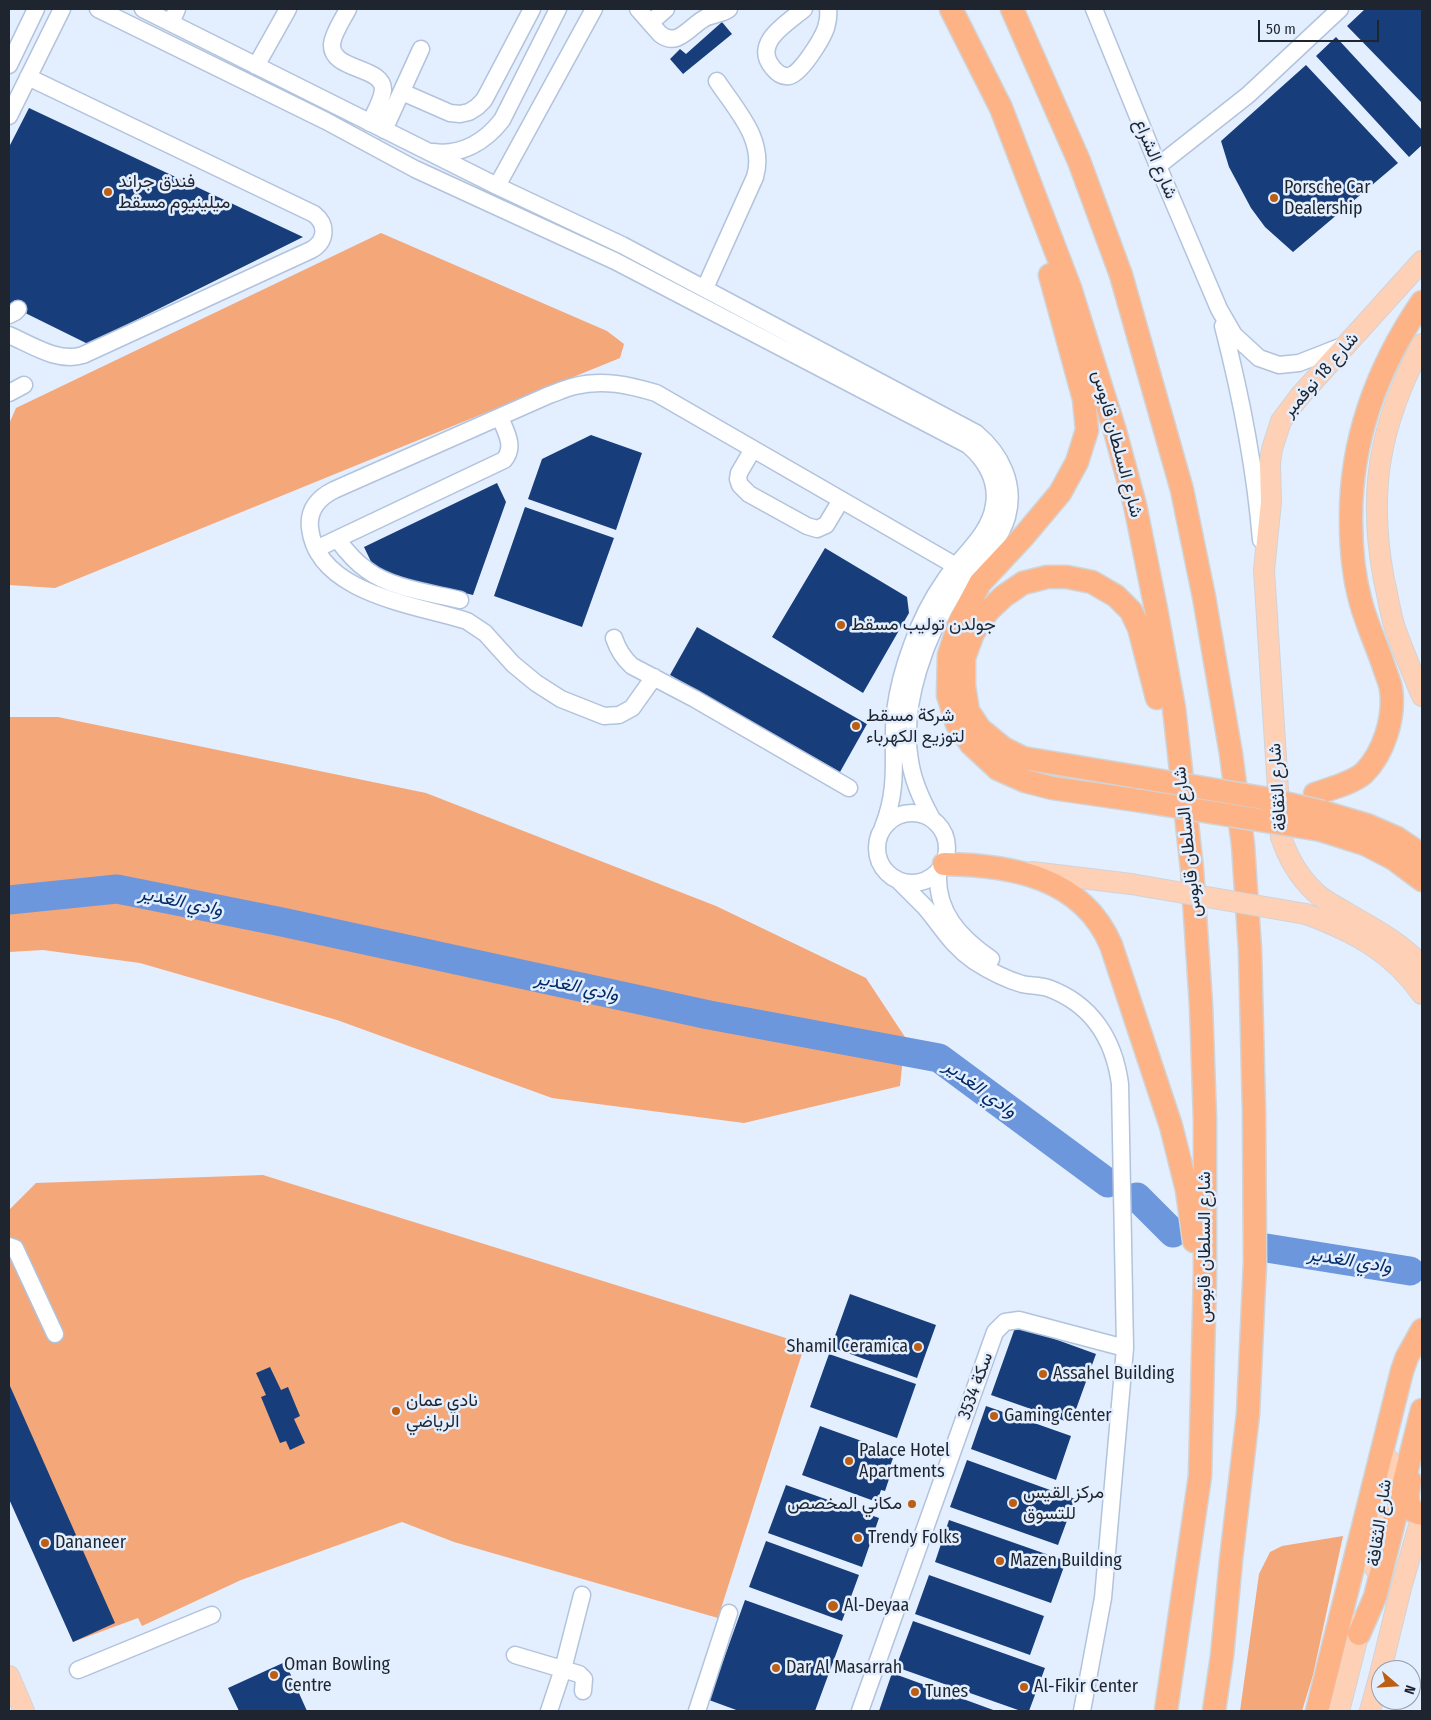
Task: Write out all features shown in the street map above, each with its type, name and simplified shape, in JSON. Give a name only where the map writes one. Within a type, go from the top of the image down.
[{"type":"highway","points":[[1012,9],[1080,161],[1117,266],[1182,490],[1206,607],[1231,754],[1243,845],[1250,950],[1255,1262],[1248,1414],[1222,1656],[1214,1711]]},
{"type":"highway","name":"شارع السلطان قابوس","points":[[951,14],[1001,108],[1070,288],[1115,431],[1135,505],[1174,708],[1192,869],[1201,1005],[1205,1120],[1205,1274],[1200,1476],[1166,1711]]},
{"type":"highway","points":[[1001,108],[1065,327],[1084,399],[1087,430],[1077,462],[1060,493],[1023,537],[980,583],[960,620],[949,655],[948,695],[957,724],[971,744],[998,769],[1025,781],[1052,788],[1142,801],[1320,812],[1365,844],[1394,859],[1422,880]]},
{"type":"highway","points":[[1320,812],[1346,783],[1363,773],[1375,758],[1385,737],[1391,715],[1391,689],[1361,602],[1351,523],[1351,485],[1360,437],[1378,380],[1408,323],[1422,302]]},
{"type":"highway","points":[[1192,869],[1150,666],[1139,628],[1131,611],[1116,596],[1092,582],[1067,577],[1047,577],[1023,583],[1004,596],[988,611],[973,633],[964,658],[964,686],[968,711],[980,729],[1003,748],[1023,758],[1138,777],[1264,798],[1320,812],[1367,825],[1398,838],[1422,856]]},
{"type":"highway","points":[[941,868],[976,864],[1015,870],[1052,884],[1069,894],[1093,914],[1106,934],[1172,1126],[1187,1190],[1194,1242],[1205,1274]]},
{"type":"highway","points":[[1316,1711],[1402,1371],[1407,1357],[1422,1330]]},
{"type":"highway","points":[[1359,1634],[1375,1597],[1422,1421]]},
{"type":"highway","points":[[1422,1421],[1407,1497],[1409,1506],[1422,1515]]},
{"type":"highway","points":[[1222,1656],[1230,1681],[1229,1711]]},
{"type":"main road","name":"شارع 18 نوفمبر","points":[[1264,570],[1271,502],[1270,463],[1275,434],[1289,408],[1422,261]]},
{"type":"main road","points":[[1422,344],[1405,377],[1393,412],[1381,453],[1377,485],[1380,555],[1388,597],[1395,627],[1422,696]]},
{"type":"main road","name":"شارع الثقافة","points":[[1264,570],[1281,837],[1286,853],[1294,868],[1316,893],[1404,948],[1422,966]]},
{"type":"main road","points":[[1015,870],[1131,884],[1306,914],[1340,927],[1372,945],[1402,971],[1422,994]]},
{"type":"main road","name":"شارع الثقافة","points":[[1338,1711],[1359,1634],[1373,1571],[1390,1456],[1398,1419],[1422,1335]]},
{"type":"main road","name":"شارع الثقافة","points":[[1383,1660],[1401,1588],[1422,1515]]},
{"type":"main road","points":[[9,1676],[24,1711]]},
{"type":"street","points":[[9,65],[36,9]]},
{"type":"street","points":[[9,116],[62,9]]},
{"type":"street","points":[[98,9],[326,121],[415,169],[615,261],[968,445],[984,461],[990,471],[993,482],[995,502],[993,513],[984,532],[956,566],[931,604],[915,638],[905,667],[895,712],[893,794],[877,844],[880,861],[890,875],[898,880],[925,907],[946,936],[973,960],[1001,976],[1022,984],[1036,984]]},
{"type":"street","points":[[142,9],[174,16],[256,66],[497,186],[622,245],[976,433],[987,442],[1003,465],[1010,491],[1007,516],[996,540],[971,569],[944,610],[925,650],[913,692],[908,728],[910,759],[917,790],[931,817]]},
{"type":"street","points":[[256,66],[288,9]]},
{"type":"street","points":[[402,92],[450,114],[469,112],[477,107],[484,100],[532,9]]},
{"type":"street","points":[[427,151],[448,153],[459,151],[479,143],[495,129],[502,120],[556,13],[539,9]]},
{"type":"street","points":[[497,186],[594,9]]},
{"type":"street","points":[[638,9],[664,38],[674,40],[702,20],[722,10]]},
{"type":"street","points":[[650,23],[666,9]]},
{"type":"street","points":[[804,9],[772,37],[766,48],[766,60],[774,70],[784,76],[795,74],[800,70],[824,34],[829,19],[828,9]]},
{"type":"street","name":"شارع الشراع","points":[[1094,9],[1218,309],[1234,335],[1259,358],[1279,364],[1299,363],[1346,344]]},
{"type":"street","points":[[1158,166],[1248,95],[1340,9]]},
{"type":"street","points":[[347,10],[333,38],[332,47],[338,59],[375,77],[381,83],[383,91],[377,127]]},
{"type":"street","points":[[377,127],[402,92],[421,48]]},
{"type":"street","points":[[9,335],[63,358],[84,355],[311,250],[321,242],[324,230],[314,214],[28,77]]},
{"type":"street","points":[[705,288],[755,177],[758,158],[751,132],[717,81]]},
{"type":"street","name":"شارع الشراع","points":[[1218,309],[1243,412],[1258,508],[1264,570]]},
{"type":"street","points":[[654,677],[632,708],[619,715],[604,716],[561,699],[536,683],[512,664],[477,626],[467,621],[396,601],[363,589],[334,573],[323,562],[316,549],[310,532],[309,521],[311,511],[324,494],[549,395],[575,386],[602,382],[630,385],[656,393],[956,566]]},
{"type":"street","points":[[9,393],[24,385]]},
{"type":"street","points":[[316,549],[504,460],[511,448],[500,417]]},
{"type":"street","points":[[753,449],[739,473],[738,479],[740,485],[749,494],[807,526],[817,529],[826,524],[841,500]]},
{"type":"street","points":[[337,539],[357,562],[381,578],[398,585],[460,600]]},
{"type":"street","points":[[614,638],[617,649],[632,666],[849,788]]},
{"type":"street","points":[[883,827],[889,821],[905,813],[923,814],[931,817],[938,823],[946,838],[947,856],[941,868],[932,878],[915,883],[898,880]]},
{"type":"street","points":[[941,868],[938,889],[942,905],[945,913],[961,934],[992,960],[1025,976],[1036,984],[1065,996],[1081,1007],[1092,1017],[1108,1041],[1118,1069],[1120,1084],[1125,1348],[1103,1598],[1082,1711]]},
{"type":"street","points":[[9,1246],[15,1248],[55,1334]]},
{"type":"street","name":"سكة 3534","points":[[860,1711],[995,1332],[1005,1322],[1019,1320],[1125,1348]]},
{"type":"street","points":[[550,1711],[563,1670],[582,1595]]},
{"type":"street","points":[[697,1711],[729,1613]]},
{"type":"street","points":[[78,1670],[212,1615]]},
{"type":"street","points":[[515,1655],[582,1676],[585,1685],[583,1691]]},
{"type":"shaded area","points":[[381,233],[607,331],[624,344],[620,358],[55,588],[9,585],[9,424],[16,408]]},
{"type":"shaded area","points":[[9,717],[58,717],[426,793],[716,906],[866,978],[905,1037],[900,1086],[744,1123],[552,1098],[337,1020],[140,963],[43,950],[9,952]]},
{"type":"shaded area","name":"نادي عمان الرياضي","points":[[263,1175],[805,1344],[718,1618],[454,1542],[402,1522],[241,1580],[142,1626],[138,1618],[73,1642],[9,1477],[9,1210],[36,1183]]},
{"type":"shaded area","points":[[1343,1536],[1313,1675],[1302,1711],[1240,1711],[1259,1574],[1270,1552],[1282,1546]]},
{"type":"building","points":[[1365,9],[1422,9],[1422,103],[1347,26]]},
{"type":"building","points":[[722,22],[732,34],[683,74],[670,59],[680,49],[686,54]]},
{"type":"building","points":[[1336,37],[1422,130],[1422,145],[1409,157],[1316,56]]},
{"type":"building","points":[[1306,65],[1398,163],[1293,252],[1265,227],[1251,208],[1229,167],[1221,141]]},
{"type":"building","name":"فندق جراند ميلينيوم مسقط","points":[[29,108],[303,237],[88,344],[9,305],[9,147]]},
{"type":"building","points":[[591,435],[642,453],[616,530],[528,499],[542,459]]},
{"type":"building","points":[[497,483],[506,502],[473,595],[376,572],[364,547]]},
{"type":"building","points":[[525,507],[614,538],[582,627],[494,596]]},
{"type":"building","name":"جولدن توليب مسقط","points":[[825,548],[907,597],[909,613],[863,693],[772,637]]},
{"type":"building","points":[[697,627],[867,724],[840,772],[670,675]]},
{"type":"building","points":[[850,1294],[936,1325],[917,1378],[831,1347]]},
{"type":"building","name":"Assahel Building","points":[[1016,1325],[1096,1354],[1071,1423],[991,1395]]},
{"type":"building","points":[[829,1354],[916,1384],[897,1438],[810,1407]]},
{"type":"building","points":[[270,1367],[281,1390],[288,1387],[300,1416],[294,1419],[305,1443],[290,1450],[286,1441],[280,1443],[261,1397],[266,1395],[256,1373]]},
{"type":"building","points":[[10,1386],[115,1623],[73,1642],[9,1499]]},
{"type":"building","points":[[986,1406],[1071,1436],[1056,1480],[971,1449]]},
{"type":"building","name":"Palace Hotel Apartments","points":[[820,1426],[895,1453],[889,1469],[892,1470],[885,1491],[881,1490],[877,1502],[802,1475]]},
{"type":"building","name":"مركز القيس للتسوق","points":[[967,1460],[1075,1499],[1058,1545],[950,1507]]},
{"type":"building","points":[[786,1485],[879,1518],[862,1567],[768,1533]]},
{"type":"building","name":"Mazen Building","points":[[949,1520],[1066,1561],[1051,1603],[935,1562]]},
{"type":"building","points":[[766,1541],[859,1575],[842,1621],[749,1587]]},
{"type":"building","points":[[929,1575],[1044,1616],[1030,1655],[915,1614]]},
{"type":"building","name":"Dar Al Masarrah","points":[[745,1600],[843,1635],[815,1711],[739,1711],[709,1700]]},
{"type":"building","points":[[913,1621],[1045,1668],[1029,1711],[1021,1711],[896,1667]]},
{"type":"building","name":"Oman Bowling Centre","points":[[285,1662],[307,1711],[239,1711],[228,1688]]},
{"type":"building","name":"Tunes","points":[[892,1673],[996,1711],[879,1711]]},
{"type":"waterway","name":"وادي الغدير","points":[[9,900],[117,889],[282,922],[709,1015],[939,1058],[1108,1183]]},
{"type":"waterway","name":"وادي الغدير","points":[[1137,1197],[1173,1233]]},
{"type":"waterway","name":"وادي الغدير","points":[[1260,1247],[1410,1271]]},
{"type":"place","name":"فندق جراند ميلينيوم مسقط","points":[[108,192]]},
{"type":"place","name":"Porsche Car Dealership","points":[[1274,198]]},
{"type":"place","name":"جولدن توليب مسقط","points":[[841,625]]},
{"type":"place","name":"شركة مسقط لتوزيع الكهرباء","points":[[856,726]]},
{"type":"place","name":"Shamil Ceramica","points":[[918,1347]]},
{"type":"place","name":"Assahel Building","points":[[1043,1374]]},
{"type":"place","name":"نادي عمان الرياضي","points":[[396,1411]]},
{"type":"place","name":"Gaming Center","points":[[994,1416]]},
{"type":"place","name":"Palace Hotel Apartments","points":[[849,1461]]},
{"type":"place","name":"مركز القيس للتسوق","points":[[1013,1503]]},
{"type":"place","name":"مكاني المخصص","points":[[912,1504]]},
{"type":"place","name":"Trendy Folks","points":[[858,1538]]},
{"type":"place","name":"Dananeer","points":[[45,1543]]},
{"type":"place","name":"Mazen Building","points":[[1000,1561]]},
{"type":"place","name":"Al-Deyaa","points":[[833,1606]]},
{"type":"place","name":"Dar Al Masarrah","points":[[776,1668]]},
{"type":"place","name":"Oman Bowling Centre","points":[[274,1675]]},
{"type":"place","name":"Al-Fikir Center","points":[[1024,1687]]},
{"type":"place","name":"Tunes","points":[[915,1692]]}]
